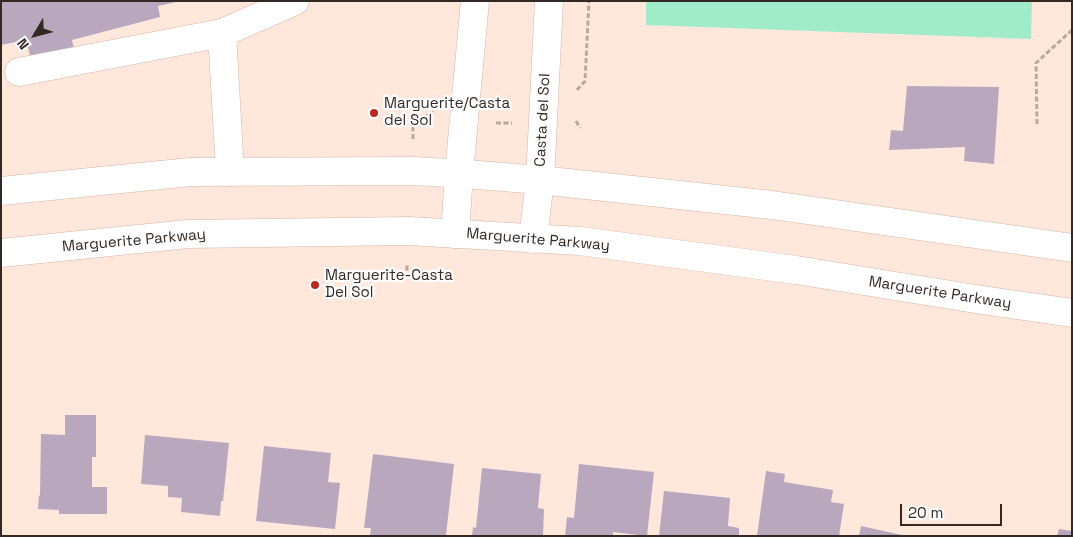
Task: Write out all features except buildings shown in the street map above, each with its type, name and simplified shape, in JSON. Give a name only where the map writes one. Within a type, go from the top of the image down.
[{"type":"main road","points":[[19,72],[222,33],[265,8],[295,1]]},
{"type":"main road","points":[[455,234],[475,1]]},
{"type":"main road","name":"Casta del Sol","points":[[533,239],[540,180],[549,1]]},
{"type":"main road","points":[[222,33],[230,172]]},
{"type":"main road","points":[[1,191],[191,172],[413,171],[459,173],[772,205],[1072,248]]},
{"type":"main road","name":"Marguerite Parkway","points":[[1,253],[188,234],[408,231],[580,241],[796,270],[1072,313]]},
{"type":"path","points":[[575,93],[585,81],[589,1]]},
{"type":"path","points":[[1037,124],[1036,63],[1072,30]]},
{"type":"path","points":[[573,116],[580,128]]},
{"type":"green space","points":[[646,1],[1032,1],[1031,39],[646,25]]},
{"type":"place","name":"Marguerite/Casta del Sol","points":[[374,113]]},
{"type":"place","name":"Marguerite-Casta Del Sol","points":[[315,285]]}]
